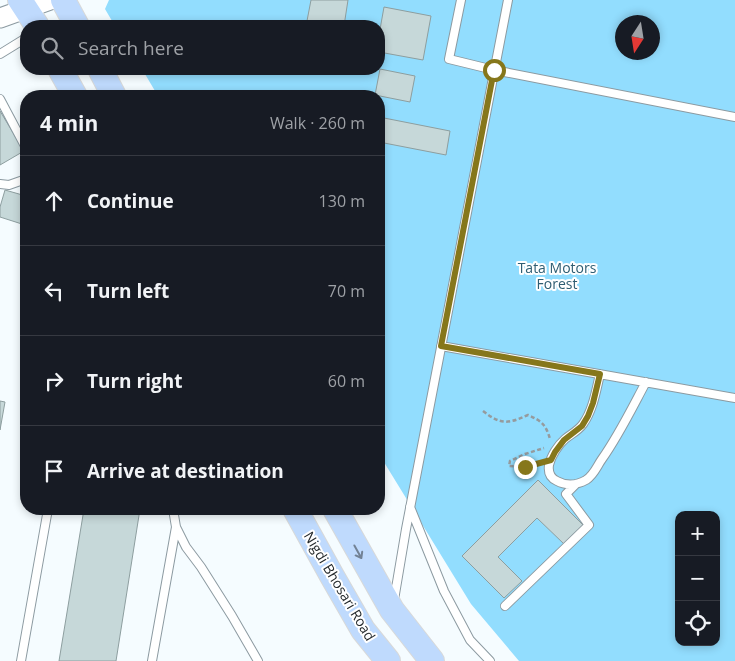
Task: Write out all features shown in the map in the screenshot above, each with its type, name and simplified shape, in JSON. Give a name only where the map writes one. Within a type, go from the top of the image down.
[{"type":"main road","points":[[63,0],[74,20]]},
{"type":"main road","points":[[63,75],[72,90]]},
{"type":"main road","points":[[103,75],[111,90]]},
{"type":"main road","name":"Nigdi Bhosari Road","points":[[298,515],[363,630],[388,661]]},
{"type":"main road","points":[[338,515],[392,610],[432,661]]},
{"type":"street","points":[[0,18],[28,12],[50,0]]},
{"type":"lane","points":[[461,0],[448,59],[494,70],[735,117]]},
{"type":"lane","points":[[392,610],[410,507],[508,0]]},
{"type":"lane","points":[[0,54],[20,42]]},
{"type":"lane","points":[[0,99],[20,137]]},
{"type":"lane","points":[[0,184],[9,185],[20,181]]},
{"type":"lane","points":[[441,346],[735,398]]},
{"type":"lane","points":[[576,484],[564,484],[552,478],[549,467],[555,452],[564,440],[582,426],[585,421],[593,403],[600,374]]},
{"type":"lane","points":[[505,606],[589,525],[566,494],[576,484],[588,479],[596,470],[646,382]]},
{"type":"lane","points":[[410,507],[444,591],[470,640],[490,661]]},
{"type":"lane","points":[[21,661],[47,515]]},
{"type":"lane","points":[[174,515],[176,526],[186,547],[227,608],[258,661]]},
{"type":"lane","points":[[152,661],[176,526]]},
{"type":"path","points":[[483,411],[494,419],[504,422],[516,421],[528,415],[542,422],[547,428],[550,439]]},
{"type":"path","points":[[545,448],[510,461],[509,466],[525,467],[551,460]]},
{"type":"green space","name":"Tata Motors Forest","points":[[109,0],[735,0],[735,661],[519,661],[471,604],[385,464],[385,90],[154,90],[146,75],[385,75],[385,20],[111,20],[105,9]]},
{"type":"building","points":[[311,0],[348,0],[345,20],[307,20]]},
{"type":"building","points":[[384,7],[431,16],[423,60],[385,53],[385,20],[382,20]]},
{"type":"building","points":[[385,70],[415,76],[410,102],[385,97],[385,90],[376,90],[379,75],[385,75]]},
{"type":"building","points":[[0,111],[20,144],[20,153],[0,165]]},
{"type":"building","points":[[385,118],[450,131],[446,155],[385,143]]},
{"type":"building","points":[[5,190],[20,194],[20,223],[0,217],[0,207]]},
{"type":"building","points":[[0,401],[5,402],[0,430]]},
{"type":"building","points":[[538,480],[583,525],[564,544],[537,518],[498,557],[522,581],[504,598],[462,556]]},
{"type":"building","points":[[83,515],[139,515],[116,661],[59,661]]},
{"type":"route","points":[[494,70],[441,346],[600,374],[593,403],[582,426],[564,440],[551,460],[525,467]]}]
